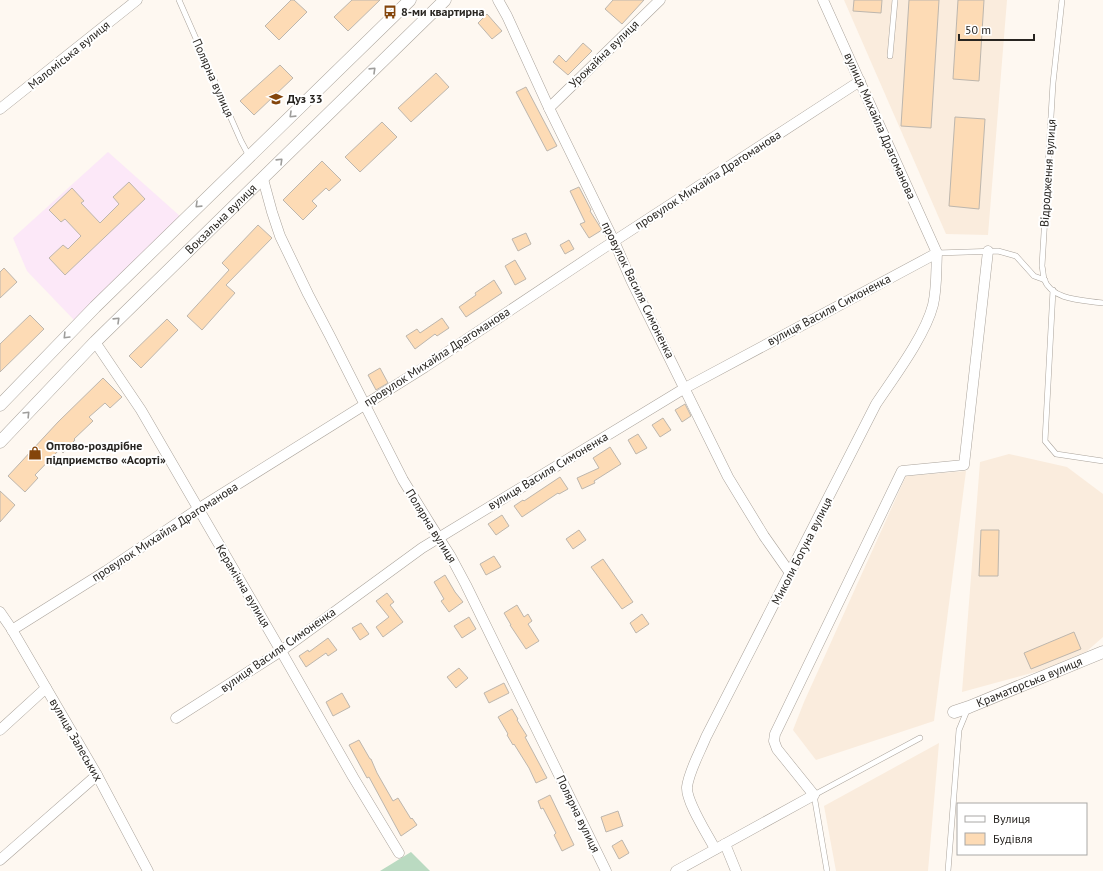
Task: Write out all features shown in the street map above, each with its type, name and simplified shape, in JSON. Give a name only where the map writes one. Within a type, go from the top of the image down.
[{"type":"street","name":"Маломіська вулиця","points":[[0,110],[137,0]]},
{"type":"street","points":[[0,405],[95,307],[410,0]]},
{"type":"street","name":"Вокзальна вулиця","points":[[0,442],[95,342],[445,0]]},
{"type":"street","name":"провулок Василя Симоненка","points":[[498,0],[614,241],[631,280],[728,477],[764,536],[790,573]]},
{"type":"street","name":"Урожайна вулиця","points":[[549,108],[660,0]]},
{"type":"street","name":"вулиця Михайла Драгоманова","points":[[823,0],[937,253]]},
{"type":"street","name":"провулок Михайла Драгоманова","points":[[12,630],[106,571],[198,509],[425,367],[614,241],[860,81]]},
{"type":"street","name":"Полярна вулиця","points":[[263,179],[272,212],[285,248],[403,480],[430,524],[440,537],[466,585],[606,871]]},
{"type":"street","points":[[676,871],[814,795],[777,749],[774,741],[775,734],[902,471],[964,465],[988,251]]},
{"type":"street","name":"вулиця Василя Симоненка","points":[[176,718],[281,650],[397,565],[440,537],[685,388],[937,253]]},
{"type":"street","name":"Миколи Богуна вулиця","points":[[715,849],[693,809],[687,788],[689,778],[706,737],[876,404],[909,354],[926,323],[933,306],[936,287],[937,253]]},
{"type":"street","name":"Керамічна вулиця","points":[[95,342],[141,410],[353,777],[399,853]]},
{"type":"street","name":"вулиця Залеських","points":[[0,612],[97,775],[148,871]]},
{"type":"street","name":"Краматорська вулиця","points":[[954,712],[1103,652]]},
{"type":"street","points":[[0,730],[46,688]]},
{"type":"street","points":[[0,860],[97,775]]},
{"type":"street","points":[[725,844],[736,871]]},
{"type":"lane","name":"Полярна вулиця","points":[[179,0],[240,141],[249,156]]},
{"type":"lane","points":[[890,56],[895,0]]},
{"type":"lane","name":"Відродження вулиця","points":[[1045,280],[1042,266],[1044,231],[1053,83],[1062,0]]},
{"type":"lane","points":[[937,253],[998,251],[1016,256],[1034,276],[1045,280],[1053,290],[1067,298],[1103,303]]},
{"type":"lane","points":[[1053,290],[1045,441],[1056,454],[1103,460]]},
{"type":"lane","points":[[948,871],[959,730],[969,707]]},
{"type":"lane","points":[[827,871],[814,795],[920,738]]},
{"type":"shaded area","points":[[844,0],[1007,0],[988,235],[946,234]]},
{"type":"shaded area","points":[[108,152],[181,217],[75,321],[27,271],[13,238]]},
{"type":"shaded area","points":[[1009,454],[1067,467],[1103,494],[1103,637],[1086,652],[1043,670],[962,692],[980,462]]},
{"type":"shaded area","points":[[966,471],[934,721],[816,760],[793,730],[804,702],[906,476]]},
{"type":"shaded area","points":[[939,743],[928,871],[836,871],[824,806]]},
{"type":"green space","points":[[411,852],[430,871],[380,871]]},
{"type":"building","points":[[291,0],[294,0],[307,12],[279,40],[265,26]]},
{"type":"building","points":[[352,0],[380,0],[348,31],[334,17]]},
{"type":"building","points":[[613,0],[644,0],[622,24],[605,9]]},
{"type":"building","points":[[854,0],[882,0],[881,13],[853,11]]},
{"type":"building","points":[[909,0],[939,0],[931,128],[901,126]]},
{"type":"building","points":[[958,0],[984,0],[979,81],[953,79]]},
{"type":"building","points":[[487,14],[502,31],[492,39],[478,23]]},
{"type":"building","points":[[583,43],[592,51],[568,75],[553,62],[559,55],[566,62]]},
{"type":"building","points":[[280,65],[293,78],[254,115],[240,101]]},
{"type":"building","points":[[436,73],[449,87],[411,122],[398,108]]},
{"type":"building","points":[[526,87],[557,146],[547,151],[516,92]]},
{"type":"building","points":[[955,117],[985,119],[979,209],[949,206]]},
{"type":"building","points":[[382,122],[397,137],[360,172],[345,157]]},
{"type":"building","points":[[322,161],[341,180],[329,191],[326,188],[312,201],[317,206],[303,220],[283,200]]},
{"type":"building","points":[[129,182],[145,199],[65,275],[49,258],[63,245],[68,249],[81,236],[65,219],[61,222],[49,210],[72,188],[84,201],[81,203],[100,223],[119,204],[113,197]]},
{"type":"building","points":[[579,187],[591,210],[590,211],[602,230],[589,238],[580,224],[585,222],[570,191]]},
{"type":"building","points":[[258,225],[272,238],[226,285],[235,293],[202,330],[187,316],[229,270],[222,263]]},
{"type":"building","points":[[526,233],[531,244],[518,251],[512,239]]},
{"type":"building","points":[[569,240],[574,249],[565,254],[560,245]]},
{"type":"building","points":[[515,260],[526,279],[515,285],[505,266]]},
{"type":"building","points":[[4,268],[17,282],[0,298],[0,272]]},
{"type":"building","points":[[494,280],[502,293],[466,317],[459,307],[476,295],[475,293]]},
{"type":"building","points":[[30,315],[44,329],[0,372],[0,344]]},
{"type":"building","points":[[442,318],[449,328],[437,336],[435,334],[415,349],[406,336],[417,329],[420,333]]},
{"type":"building","points":[[167,319],[178,330],[141,368],[129,356]]},
{"type":"building","points":[[380,368],[388,383],[376,390],[368,375]]},
{"type":"building","points":[[103,378],[122,397],[110,408],[105,403],[89,417],[93,421],[74,439],[75,440],[63,453],[60,449],[35,475],[38,478],[25,492],[8,476],[58,422]]},
{"type":"building","points":[[685,404],[691,416],[682,422],[675,410]]},
{"type":"building","points":[[663,418],[671,430],[660,437],[652,425]]},
{"type":"building","points":[[638,434],[647,448],[636,454],[628,440]]},
{"type":"building","points":[[610,447],[621,464],[594,481],[595,483],[582,489],[577,478],[599,468],[593,458]]},
{"type":"building","points":[[560,477],[568,489],[559,494],[558,493],[522,517],[514,506]]},
{"type":"building","points":[[0,491],[15,505],[0,522]]},
{"type":"building","points":[[502,515],[509,526],[496,535],[488,524]]},
{"type":"building","points":[[579,530],[586,540],[573,549],[566,539]]},
{"type":"building","points":[[981,530],[999,530],[998,576],[979,576]]},
{"type":"building","points":[[494,556],[501,567],[486,575],[480,564]]},
{"type":"building","points":[[603,559],[633,602],[622,609],[591,567]]},
{"type":"building","points":[[445,575],[463,602],[449,612],[441,601],[444,599],[434,582]]},
{"type":"building","points":[[387,593],[394,602],[390,605],[403,622],[383,637],[376,627],[389,617],[376,601]]},
{"type":"building","points":[[517,605],[524,617],[528,614],[532,621],[528,624],[539,641],[526,649],[504,613]]},
{"type":"building","points":[[642,614],[649,624],[636,633],[630,623]]},
{"type":"building","points":[[469,617],[476,629],[462,638],[454,626]]},
{"type":"building","points":[[361,623],[369,634],[360,640],[352,628]]},
{"type":"building","points":[[1074,632],[1081,649],[1031,669],[1024,653]]},
{"type":"building","points":[[328,638],[337,650],[328,656],[326,653],[306,667],[299,656],[308,650],[309,652]]},
{"type":"building","points":[[459,668],[468,678],[456,688],[447,677]]},
{"type":"building","points":[[504,683],[509,693],[489,703],[484,693]]},
{"type":"building","points":[[342,693],[350,707],[333,716],[326,702]]},
{"type":"building","points":[[512,709],[547,778],[536,783],[529,768],[514,744],[513,745],[498,717]]},
{"type":"building","points":[[359,740],[371,759],[393,801],[398,798],[411,819],[412,818],[417,825],[401,836],[369,777],[367,778],[349,745]]},
{"type":"building","points":[[550,795],[574,845],[562,851],[554,835],[556,833],[543,808],[541,809],[538,801]]},
{"type":"building","points":[[618,811],[623,826],[606,832],[601,817]]},
{"type":"building","points":[[622,840],[629,853],[619,859],[612,846]]},
{"type":"place","name":"8-ми квартирна","points":[[390,12]]},
{"type":"place","name":"Дуз 33","points":[[276,99]]},
{"type":"place","name":"Оптово-роздрібне підприємство «Асортi»","points":[[35,453]]}]
